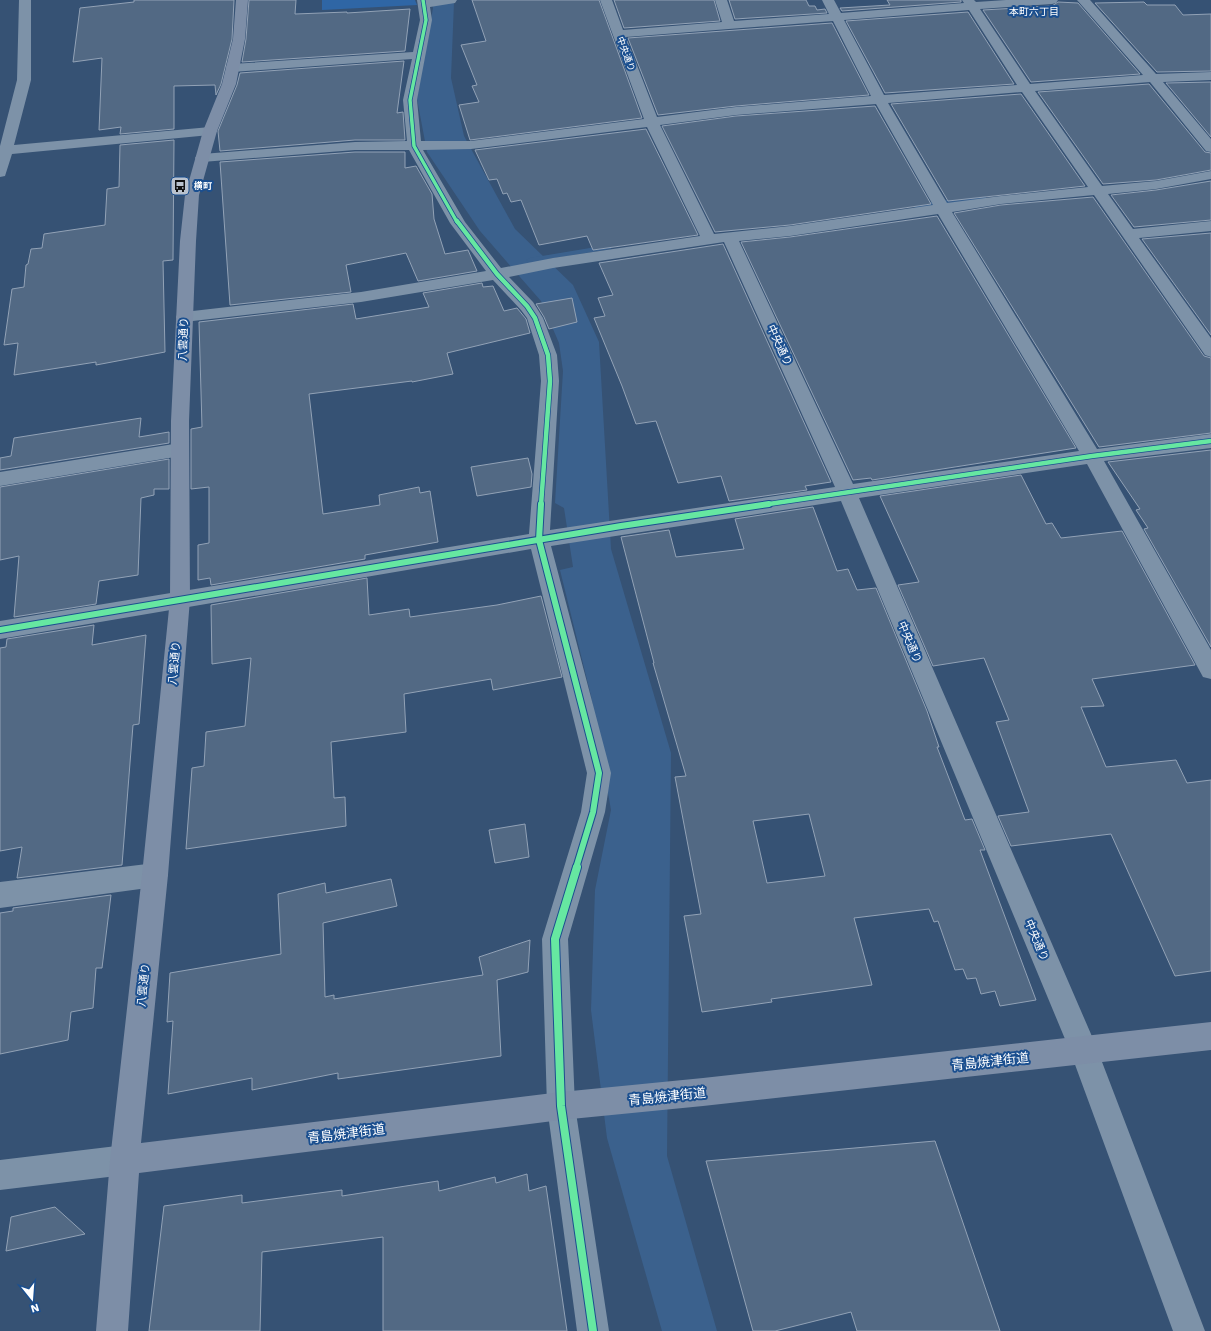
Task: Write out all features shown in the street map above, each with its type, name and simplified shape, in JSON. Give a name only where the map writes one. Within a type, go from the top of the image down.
[{"type":"main road","name":"八雲通り","points":[[112,1331],[125,1160],[155,876],[180,599],[180,450],[184,317],[192,195],[210,131],[229,84],[239,39],[242,0]]},
{"type":"main road","name":"青島焼津街道","points":[[125,1160],[562,1106],[1084,1051],[1211,1036]]},
{"type":"street","points":[[0,173],[24,80],[25,0]]},
{"type":"street","points":[[452,0],[424,2],[426,20],[410,100],[414,146],[458,223],[497,274],[527,306],[535,318],[548,355],[550,381],[539,540],[599,773],[593,812],[555,939],[562,1106],[593,1331]]},
{"type":"street","name":"中央通り","points":[[606,0],[652,123],[719,237],[847,492],[1084,1051],[1189,1331]]},
{"type":"street","points":[[721,0],[729,26]]},
{"type":"street","points":[[828,0],[880,100],[943,209],[1092,456],[1211,670]]},
{"type":"street","points":[[619,34],[729,26],[970,3],[1052,0]]},
{"type":"street","points":[[1083,0],[1153,78],[1211,148]]},
{"type":"street","points":[[970,3],[1026,88],[1211,350]]},
{"type":"street","points":[[232,68],[419,55]]},
{"type":"street","points":[[202,158],[355,146],[471,145],[652,123],[736,111],[1153,78],[1211,76]]},
{"type":"street","points":[[7,150],[210,131]]},
{"type":"street","points":[[184,317],[361,297],[553,263],[719,237],[790,231],[1001,200],[1156,185],[1211,175]]},
{"type":"street","points":[[1128,234],[1211,226]]},
{"type":"street","points":[[0,630],[621,526],[1092,456],[1211,442]]},
{"type":"street","points":[[0,479],[180,450]]},
{"type":"street","points":[[0,895],[155,876]]},
{"type":"street","points":[[0,1175],[125,1160]]},
{"type":"shaded area","points":[[322,0],[415,0],[417,5],[322,10]]},
{"type":"shaded area","points":[[430,0],[454,2],[451,78],[464,136],[515,229],[573,285],[599,342],[611,549],[671,753],[667,1156],[717,1331],[662,1331],[607,1138],[591,1010],[595,890],[611,810],[591,696],[560,570],[573,567],[564,508],[555,503],[563,371],[559,343],[541,301],[480,231],[427,152],[417,99],[433,8]]},
{"type":"building","points":[[134,0],[234,0],[232,39],[221,84],[216,95],[215,85],[174,86],[174,129],[120,134],[121,127],[99,130],[102,58],[73,62],[80,8],[134,2]]},
{"type":"building","points":[[249,0],[296,0],[295,14],[347,13],[410,9],[405,51],[242,62],[246,39]]},
{"type":"building","points":[[472,0],[599,0],[642,118],[470,140],[459,105],[479,102],[472,86],[477,85],[461,45],[486,41]]},
{"type":"building","points":[[614,0],[714,0],[720,21],[624,28]]},
{"type":"building","points":[[729,0],[806,0],[809,6],[815,6],[817,10],[825,9],[827,13],[735,19]]},
{"type":"building","points":[[887,0],[961,0],[961,2],[842,11],[840,8],[890,5]]},
{"type":"building","points":[[1058,2],[1078,3],[1140,74],[1031,82],[983,10],[1052,6]]},
{"type":"building","points":[[1144,2],[1147,5],[1175,5],[1183,15],[1211,14],[1211,71],[1157,72],[1095,3]]},
{"type":"building","points":[[968,12],[1014,84],[885,93],[846,21]]},
{"type":"building","points":[[832,23],[869,95],[736,106],[658,115],[628,38]]},
{"type":"building","points":[[404,61],[397,113],[403,112],[405,140],[355,140],[220,151],[218,131],[237,85],[240,73]]},
{"type":"building","points":[[1211,82],[1211,137],[1166,83]]},
{"type":"building","points":[[1149,84],[1205,152],[1211,153],[1211,170],[1156,180],[1103,184],[1038,92]]},
{"type":"building","points":[[1021,94],[1085,186],[948,201],[891,104]]},
{"type":"building","points":[[875,106],[931,204],[790,225],[715,232],[662,126],[736,116]]},
{"type":"building","points":[[646,129],[698,235],[593,250],[587,236],[539,245],[521,200],[511,202],[507,193],[503,194],[497,179],[489,180],[475,150]]},
{"type":"building","points":[[174,140],[173,260],[163,261],[165,352],[96,365],[96,362],[14,375],[18,343],[4,345],[12,289],[24,287],[26,265],[28,264],[31,249],[42,248],[44,234],[105,225],[107,189],[119,187],[120,145]]},
{"type":"building","points":[[355,152],[405,152],[405,168],[416,166],[432,194],[434,219],[445,254],[468,250],[477,271],[418,281],[406,253],[346,265],[351,292],[230,305],[220,162]]},
{"type":"building","points":[[1211,181],[1211,220],[1134,227],[1111,195],[1156,190]]},
{"type":"building","points":[[1093,197],[1204,356],[1211,358],[1211,433],[1099,447],[954,213],[1001,205]]},
{"type":"building","points":[[937,216],[1076,448],[872,480],[871,478],[853,480],[741,242],[790,237]]},
{"type":"building","points":[[1211,233],[1211,335],[1142,239]]},
{"type":"building","points":[[723,244],[831,482],[805,486],[807,490],[729,501],[721,476],[678,483],[656,421],[636,424],[594,318],[605,316],[598,298],[613,295],[599,263]]},
{"type":"building","points":[[482,283],[483,287],[493,286],[504,311],[517,308],[526,319],[530,333],[447,353],[453,374],[412,382],[309,394],[323,514],[380,505],[379,495],[419,487],[420,493],[430,491],[438,542],[365,555],[365,559],[211,585],[210,578],[198,580],[198,545],[209,543],[209,487],[191,489],[191,429],[202,427],[199,322],[353,304],[356,319],[429,307],[423,293]]},
{"type":"building","points":[[572,298],[577,322],[549,329],[536,304]]},
{"type":"building","points":[[141,418],[139,437],[169,432],[169,443],[0,470],[0,458],[11,456],[14,438]]},
{"type":"building","points":[[1211,450],[1211,647],[1144,529],[1148,528],[1136,510],[1140,509],[1108,462]]},
{"type":"building","points":[[528,458],[532,474],[531,487],[477,496],[471,467]]},
{"type":"building","points":[[169,459],[169,489],[154,489],[154,495],[141,498],[138,575],[99,581],[96,604],[14,617],[19,556],[0,560],[0,487]]},
{"type":"building","points":[[1021,475],[1046,524],[1052,523],[1061,538],[1122,531],[1195,665],[1092,679],[1104,706],[1081,707],[1106,767],[1176,760],[1187,783],[1211,780],[1211,971],[1175,976],[1111,834],[1011,846],[998,816],[1029,812],[996,722],[1009,720],[984,658],[933,666],[898,585],[919,582],[880,496]]},
{"type":"building","points":[[813,507],[837,571],[848,569],[857,590],[876,588],[927,711],[939,747],[937,747],[965,820],[972,819],[985,850],[980,850],[1036,1000],[1000,1006],[995,991],[981,994],[976,978],[967,979],[963,969],[955,970],[938,921],[934,922],[929,909],[854,918],[872,985],[771,999],[772,1002],[702,1012],[684,916],[701,914],[675,777],[686,776],[653,663],[621,537],[669,530],[676,557],[744,549],[735,519]],"holes":[[[809,814],[825,876],[767,883],[753,821]]]},
{"type":"building","points":[[367,578],[369,615],[409,609],[410,617],[497,605],[541,596],[562,677],[493,690],[491,679],[404,694],[406,732],[331,742],[334,798],[345,797],[346,826],[186,849],[192,768],[204,766],[206,732],[245,726],[251,658],[212,664],[211,605]]},
{"type":"building","points":[[94,625],[92,645],[146,635],[139,724],[133,725],[122,865],[17,878],[22,847],[0,851],[0,648],[6,647],[7,639]]},
{"type":"building","points":[[525,824],[529,857],[495,863],[489,830]]},
{"type":"building","points":[[391,879],[397,906],[323,923],[325,997],[334,995],[334,999],[483,975],[479,957],[530,940],[528,972],[497,980],[501,1056],[338,1079],[338,1073],[252,1090],[252,1078],[168,1094],[173,1021],[167,1022],[170,973],[281,954],[278,894],[325,883],[326,893]]},
{"type":"building","points":[[111,895],[102,968],[96,968],[93,1008],[71,1012],[68,1040],[0,1054],[0,913],[13,911],[13,908]]},
{"type":"building","points":[[935,1141],[1000,1331],[857,1331],[851,1312],[775,1331],[753,1331],[706,1161]]},
{"type":"building","points":[[527,1174],[529,1191],[546,1186],[567,1331],[383,1331],[383,1237],[262,1252],[260,1331],[149,1331],[164,1206],[242,1195],[242,1203],[342,1190],[342,1196],[438,1181],[439,1191],[495,1177],[496,1183]]},
{"type":"building","points":[[55,1207],[85,1234],[6,1251],[11,1217]]},
{"type":"waterway","points":[[916,206],[983,197]]},
{"type":"waterway","points":[[530,260],[608,247]]},
{"type":"cycle path","points":[[423,0],[426,20],[410,100],[414,146],[458,223],[497,274],[527,306],[535,318],[548,355],[550,381],[539,540],[599,773],[593,812],[555,939],[561,1106],[593,1331]]},
{"type":"cycle path","points":[[0,630],[621,526],[1092,456],[1211,441]]},
{"type":"place","name":"横町","points":[[180,186]]},
{"type":"district","name":"本町六丁目","points":[[1034,11]]}]
